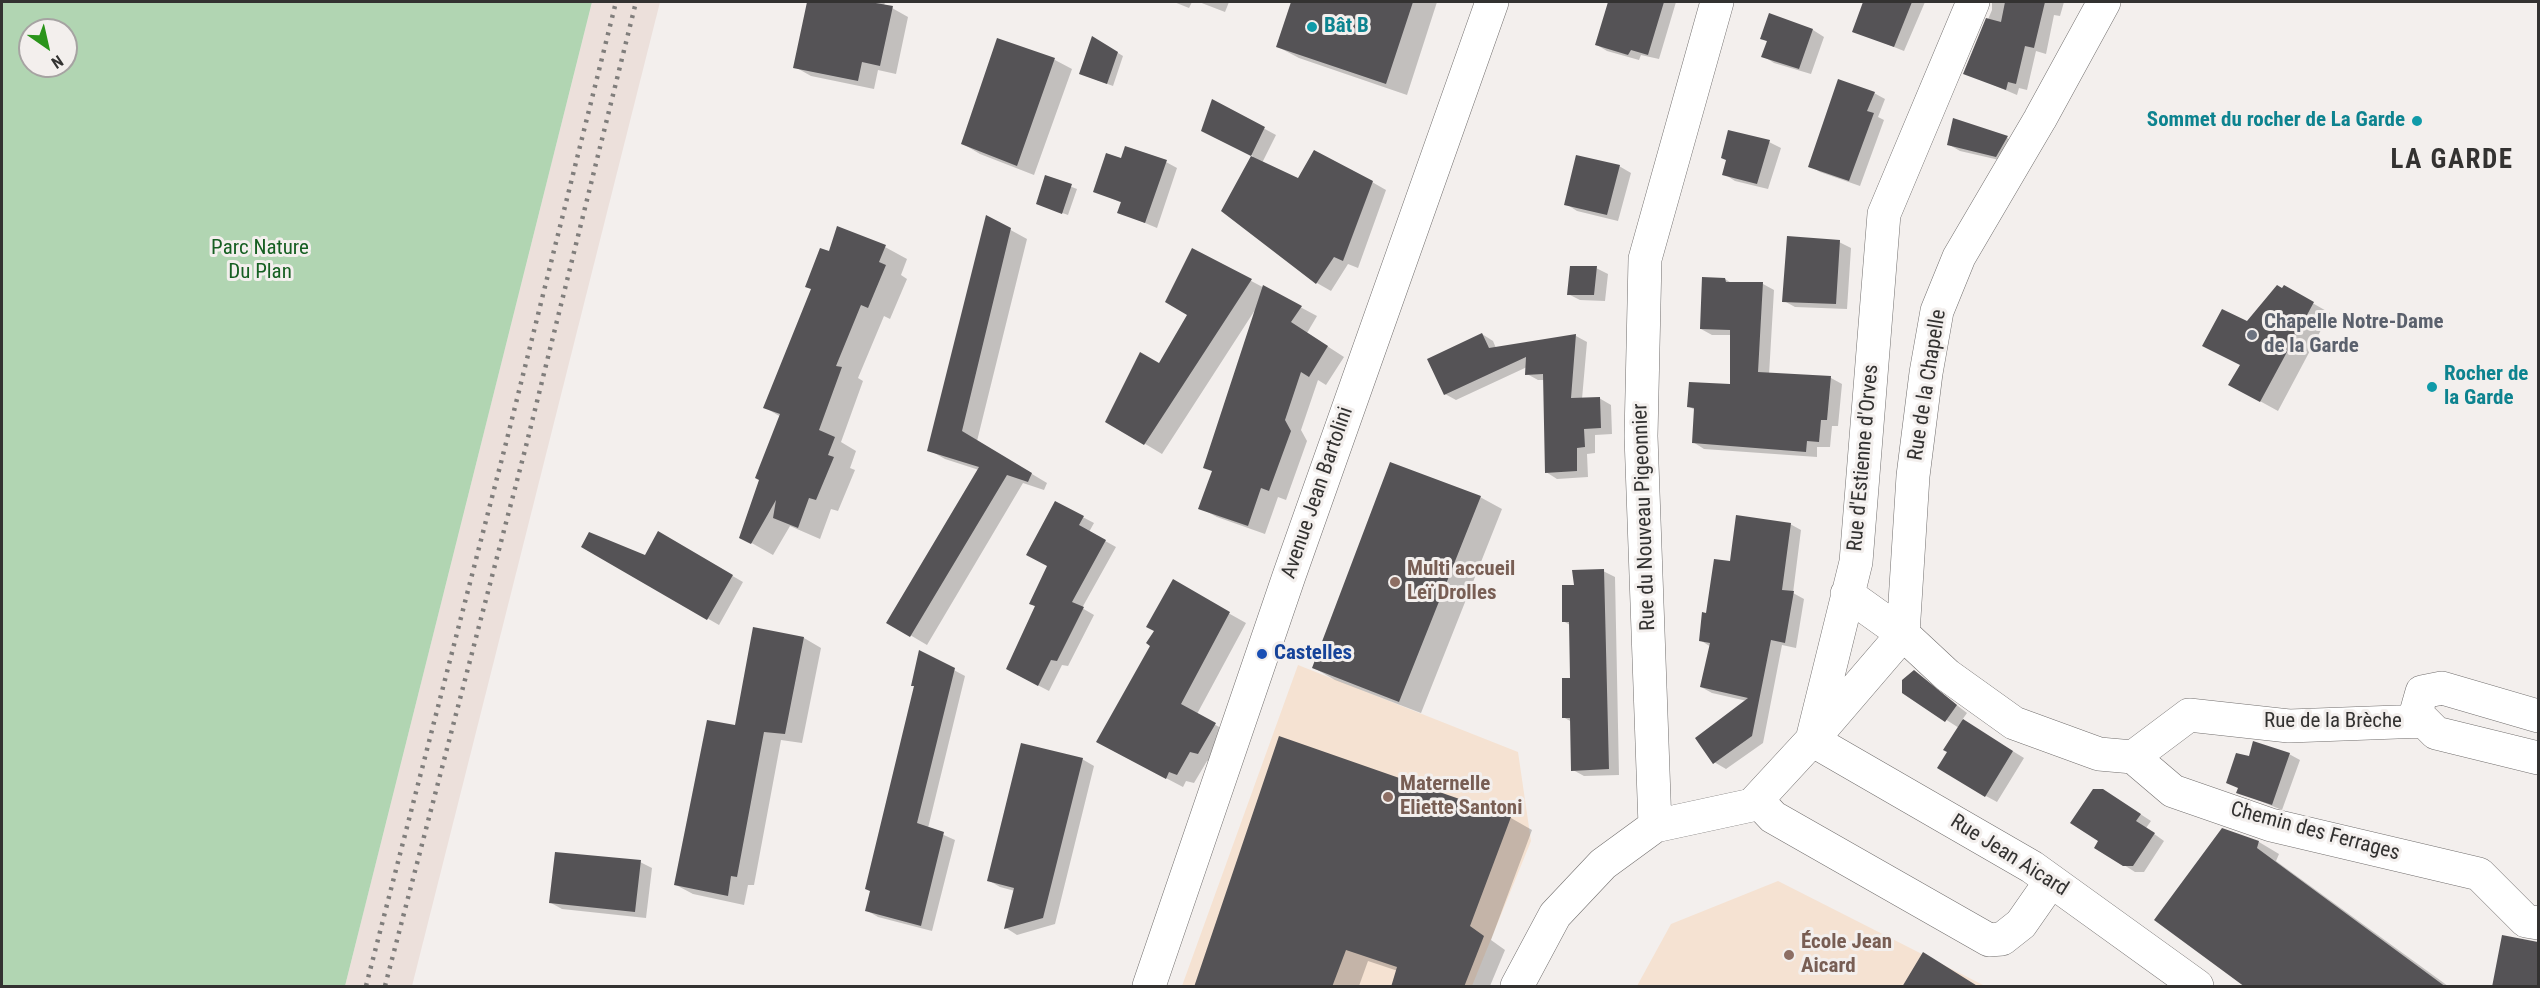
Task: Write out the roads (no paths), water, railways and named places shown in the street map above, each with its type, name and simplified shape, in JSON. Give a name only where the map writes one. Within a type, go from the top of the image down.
[{"type":"street","name":"Avenue Jean Bartolini","points":[[1149,987],[1289,576],[1492,2]]},
{"type":"street","name":"Rue du Nouveau Pigeonnier","points":[[1655,826],[1641,436],[1645,259],[1717,2]]},
{"type":"street","name":"Rue d'Estienne d'Orves","points":[[1655,826],[1752,805],[1812,740],[1856,562],[1884,213],[1972,2]]},
{"type":"street","name":"Rue de la Chapelle","points":[[1903,634],[1912,476],[1937,311],[1959,257],[2040,119],[2104,2]]},
{"type":"street","points":[[1847,594],[1903,634],[1947,675],[2014,723],[2099,754],[2133,757]]},
{"type":"street","points":[[1812,740],[1903,634]]},
{"type":"street","points":[[2424,721],[2416,713],[2422,692],[2442,688],[2538,716]]},
{"type":"street","name":"Rue de la Brèche","points":[[2133,757],[2189,716],[2289,726],[2424,721],[2436,733],[2538,758]]},
{"type":"street","name":"Rue Jean Aicard","points":[[1812,740],[2051,880],[2197,987]]},
{"type":"street","name":"Chemin des Ferrages","points":[[2133,757],[2173,790],[2271,825],[2479,874],[2526,921],[2538,923]]},
{"type":"street","points":[[1757,800],[1773,817],[1989,940],[2002,939],[2021,924],[2051,880]]},
{"type":"street","points":[[1517,987],[1555,915],[1603,864],[1655,826]]},
{"type":"railway","points":[[366,986],[506,443],[616,2]]},
{"type":"railway","points":[[385,986],[525,450],[636,2]]},
{"type":"place","name":"Bât B","points":[[1312,27]]},
{"type":"place","name":"Sommet du rocher de La Garde","points":[[2417,121]]},
{"type":"place","name":"Chapelle Notre-Dame de la Garde","points":[[2252,335]]},
{"type":"place","name":"Rocher de la Garde","points":[[2432,387]]},
{"type":"place","name":"Multi accueil Leï Drolles","points":[[1395,582]]},
{"type":"place","name":"Castelles","points":[[1262,654]]},
{"type":"place","name":"Maternelle Eliette Santoni","points":[[1388,797]]},
{"type":"place","name":"École Jean Aicard","points":[[1789,955]]},
{"type":"district","name":"LA GARDE","points":[[2452,161]]},
{"type":"park label","name":"Parc Nature Du Plan","points":[[260,261]]}]
